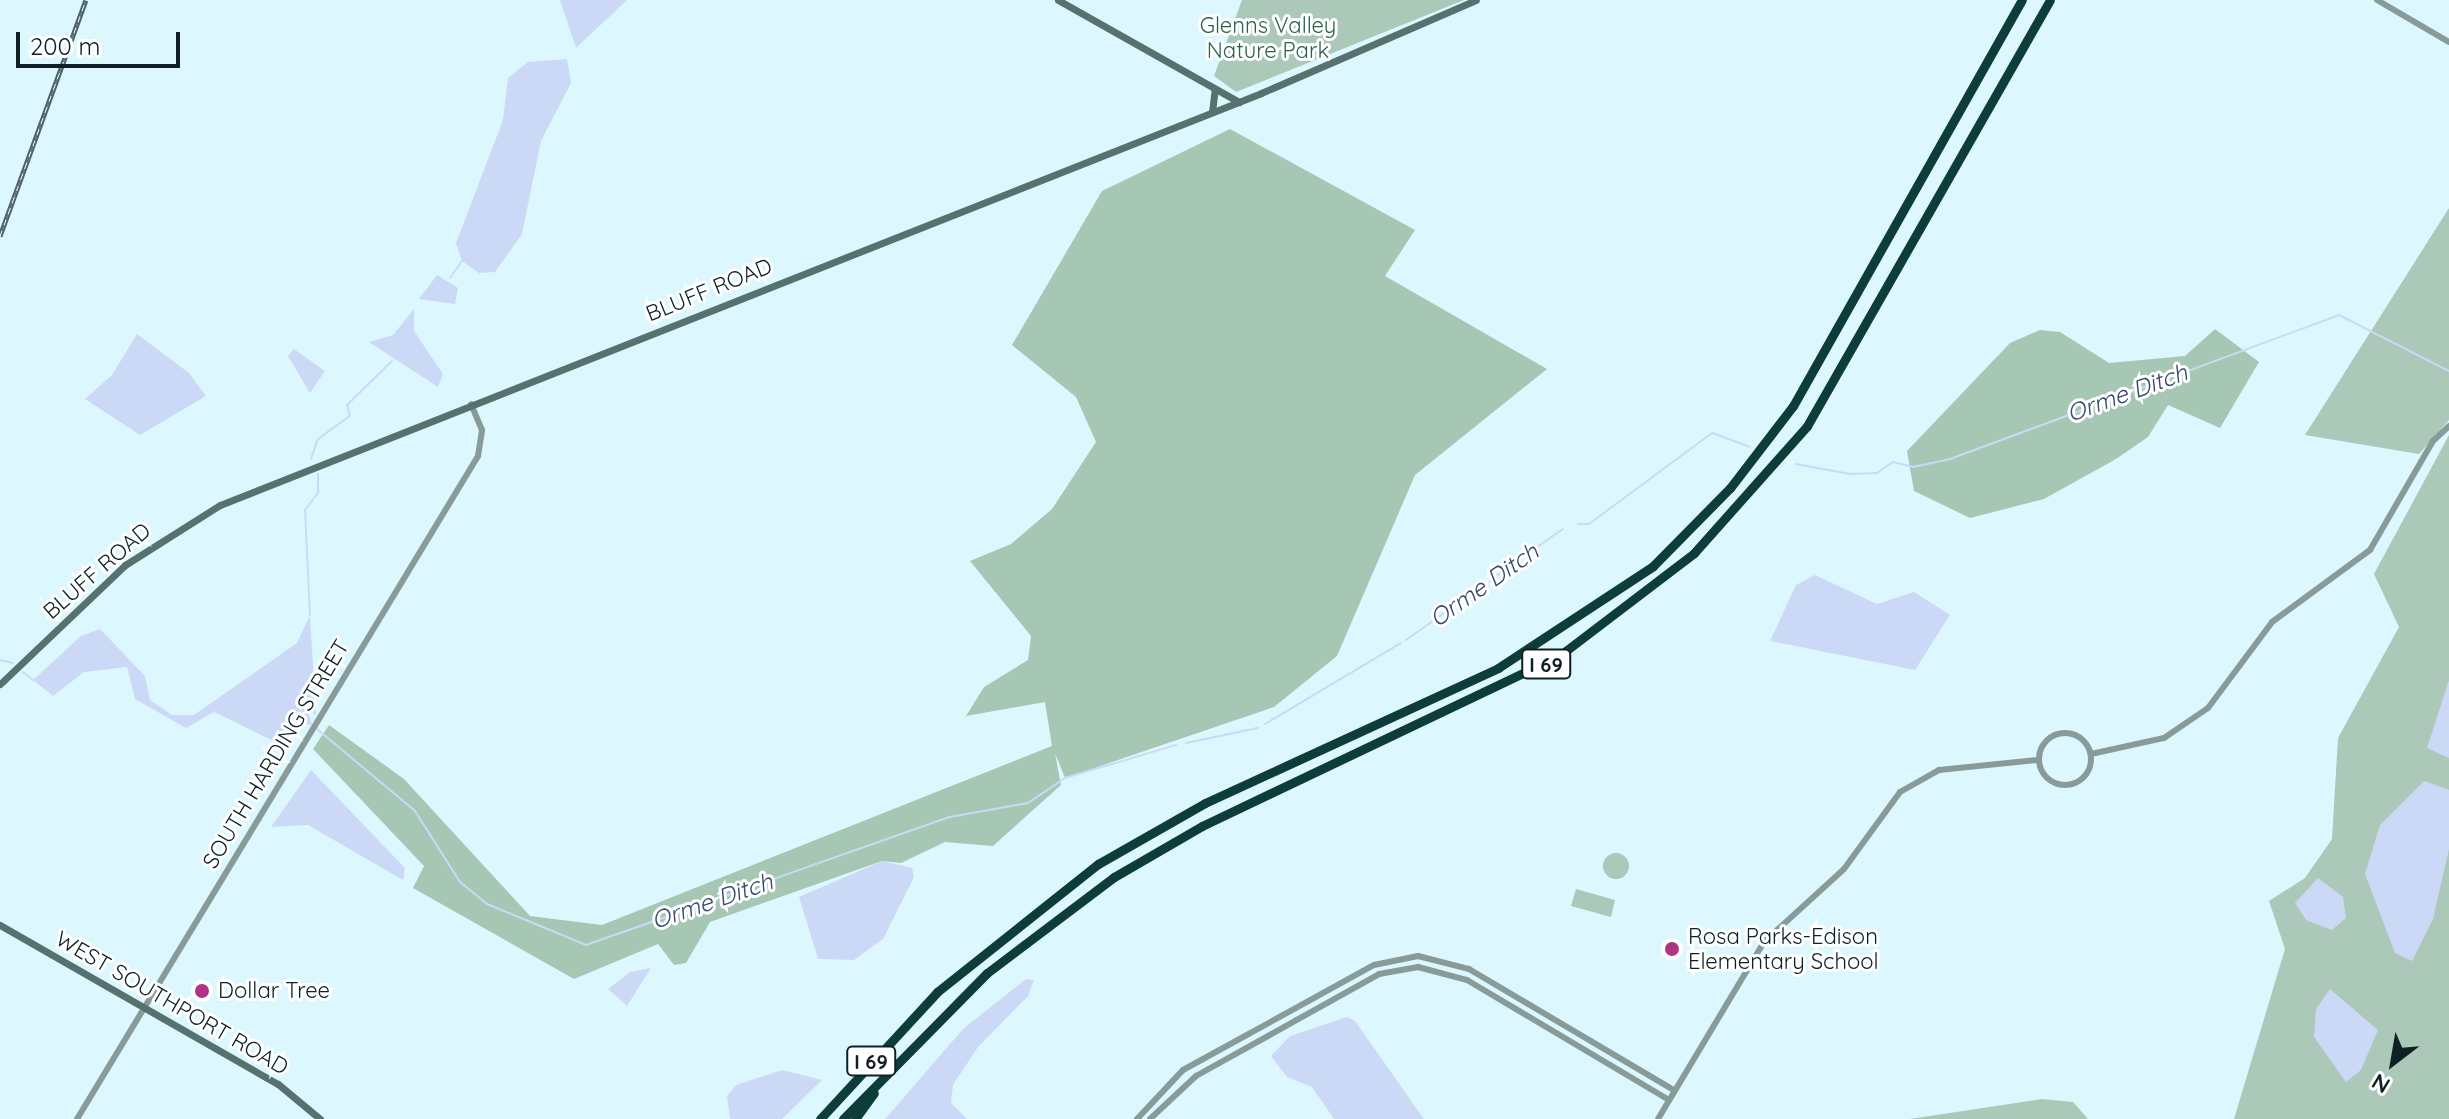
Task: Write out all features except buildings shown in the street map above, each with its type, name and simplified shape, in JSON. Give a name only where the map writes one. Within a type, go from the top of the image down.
[{"type":"highway","name":"I 69","points":[[823,1116],[961,970],[1098,864],[1205,803],[1520,656],[1664,556],[1793,406],[2022,0]]},
{"type":"highway","name":"I 69","points":[[843,1119],[997,965],[1114,877],[1202,826],[1559,656],[1694,553],[1807,426],[2050,0]]},
{"type":"highway","points":[[855,1119],[902,1057]]},
{"type":"main road","points":[[1058,0],[1239,102]]},
{"type":"main road","name":"BLUFF ROAD","points":[[0,684],[113,574],[186,523],[471,404],[1239,102],[1476,0]]},
{"type":"main road","points":[[1212,112],[1215,89]]},
{"type":"main road","name":"WEST SOUTHPORT ROAD","points":[[0,925],[278,1084],[320,1119]]},
{"type":"street","points":[[2377,0],[2449,42]]},
{"type":"street","name":"SOUTH HARDING STREET","points":[[77,1119],[478,456],[482,430],[471,404]]},
{"type":"street","points":[[2091,754],[2164,738],[2208,708],[2272,622],[2370,550],[2433,441],[2449,426]]},
{"type":"street","points":[[2059,733],[2079,736],[2091,754],[2083,778],[2066,785],[2044,775],[2038,760],[2042,745],[2059,733]]},
{"type":"street","points":[[1658,1119],[1767,938],[1844,869],[1900,792],[1939,770],[2038,760]]},
{"type":"street","points":[[1137,1119],[1183,1070],[1374,965],[1418,956],[1469,969],[1675,1091]]},
{"type":"street","points":[[1150,1119],[1196,1076],[1379,974],[1418,967],[1467,980],[1669,1100]]},
{"type":"green space","name":"Glenns Valley Nature Park","points":[[1242,0],[1464,0],[1236,92],[1214,76]]},
{"type":"green space","points":[[1230,129],[1415,230],[1385,276],[1547,369],[1415,475],[1337,656],[1274,707],[1065,778],[1055,753],[1061,785],[993,846],[945,842],[901,863],[882,861],[710,922],[686,963],[674,965],[658,944],[574,979],[413,888],[424,866],[313,749],[329,725],[404,779],[530,916],[602,925],[1052,746],[1045,702],[966,716],[984,687],[1028,660],[1031,636],[970,561],[1011,544],[1052,509],[1096,442],[1076,397],[1012,345],[1102,191]]},
{"type":"green space","points":[[2449,208],[2449,420],[2419,454],[2305,435]]},
{"type":"green space","points":[[2215,329],[2259,362],[2220,428],[2168,405],[2148,437],[2116,459],[2044,499],[1970,518],[1914,491],[1907,451],[2010,343],[2040,330],[2060,332],[2109,363],[2185,356]]},
{"type":"green space","points":[[2449,435],[2449,1119],[2234,1119],[2285,949],[2269,901],[2305,878],[2332,839],[2338,738],[2399,627],[2374,574]]},
{"type":"green space","points":[[1616,853],[1625,857],[1629,866],[1625,875],[1616,879],[1607,875],[1603,866],[1607,857]]},
{"type":"green space","points":[[1576,889],[1615,900],[1611,917],[1571,906]]},
{"type":"green space","points":[[2042,1099],[2073,1102],[2088,1119],[1910,1119]]},
{"type":"water","points":[[560,0],[626,0],[626,1],[576,48]]},
{"type":"water","points":[[567,59],[571,83],[541,141],[522,234],[495,272],[479,273],[462,261],[456,243],[503,120],[508,78],[528,62]]},
{"type":"water","points":[[437,275],[458,288],[455,304],[419,299]]},
{"type":"water","points":[[414,309],[414,331],[443,374],[438,387],[369,342],[393,335]]},
{"type":"water","points":[[137,334],[189,373],[206,396],[140,435],[85,399],[112,375]]},
{"type":"water","points":[[294,349],[325,371],[310,393],[288,356]]},
{"type":"water","points":[[1815,575],[1877,604],[1914,592],[1950,615],[1915,670],[1770,641],[1796,585]]},
{"type":"water","points":[[310,615],[316,715],[307,708],[312,725],[294,722],[278,743],[214,712],[186,728],[135,699],[127,667],[84,672],[53,696],[33,680],[81,636],[100,629],[145,676],[150,700],[172,715],[194,715],[297,643]]},
{"type":"water","points":[[2449,680],[2449,758],[2427,748]]},
{"type":"water","points":[[311,770],[405,868],[403,880],[308,825],[271,827]]},
{"type":"water","points":[[2424,781],[2449,790],[2449,849],[2433,919],[2412,961],[2395,953],[2365,874],[2380,825]]},
{"type":"water","points":[[882,861],[912,868],[914,877],[883,939],[854,960],[818,959],[799,897]]},
{"type":"water","points":[[2318,878],[2343,897],[2346,918],[2332,930],[2306,920],[2295,903]]},
{"type":"water","points":[[651,968],[627,1006],[608,989],[630,972]]},
{"type":"water","points":[[1026,979],[1034,980],[1028,996],[978,1047],[953,1085],[951,1103],[967,1119],[885,1119],[963,1029]]},
{"type":"water","points":[[2330,989],[2378,1030],[2361,1070],[2346,1082],[2314,1037],[2316,1009]]},
{"type":"water","points":[[1347,1017],[1355,1021],[1424,1119],[1334,1119],[1312,1087],[1287,1077],[1271,1056],[1290,1036]]},
{"type":"water","points":[[782,1070],[822,1080],[782,1119],[730,1119],[727,1096],[736,1085]]},
{"type":"waterway","points":[[450,278],[462,261]]},
{"type":"waterway","name":"Orme Ditch","points":[[1796,464],[1850,474],[1877,473],[1893,462],[1913,467],[1950,459],[2339,315],[2449,371]]},
{"type":"waterway","points":[[311,459],[318,439],[350,416],[347,405],[392,361]]},
{"type":"waterway","name":"Orme Ditch","points":[[1578,524],[1589,524],[1712,433],[1750,447]]},
{"type":"waterway","points":[[310,615],[305,510],[318,493],[318,474]]},
{"type":"waterway","name":"Orme Ditch","points":[[1406,640],[1563,529]]},
{"type":"waterway","name":"Orme Ditch","points":[[1265,724],[1401,643]]},
{"type":"waterway","name":"Orme Ditch","points":[[0,660],[13,663]]},
{"type":"waterway","name":"Orme Ditch","points":[[23,672],[33,680]]},
{"type":"waterway","name":"Orme Ditch","points":[[1186,743],[1257,728]]},
{"type":"waterway","name":"Orme Ditch","points":[[317,729],[415,811],[460,882],[487,904],[586,945],[950,817],[1028,803],[1065,778],[1176,745]]},
{"type":"railway","points":[[0,236],[86,0]]},
{"type":"place","name":"Rosa Parks-Edison Elementary School","points":[[1672,949]]},
{"type":"place","name":"Dollar Tree","points":[[202,991]]}]
